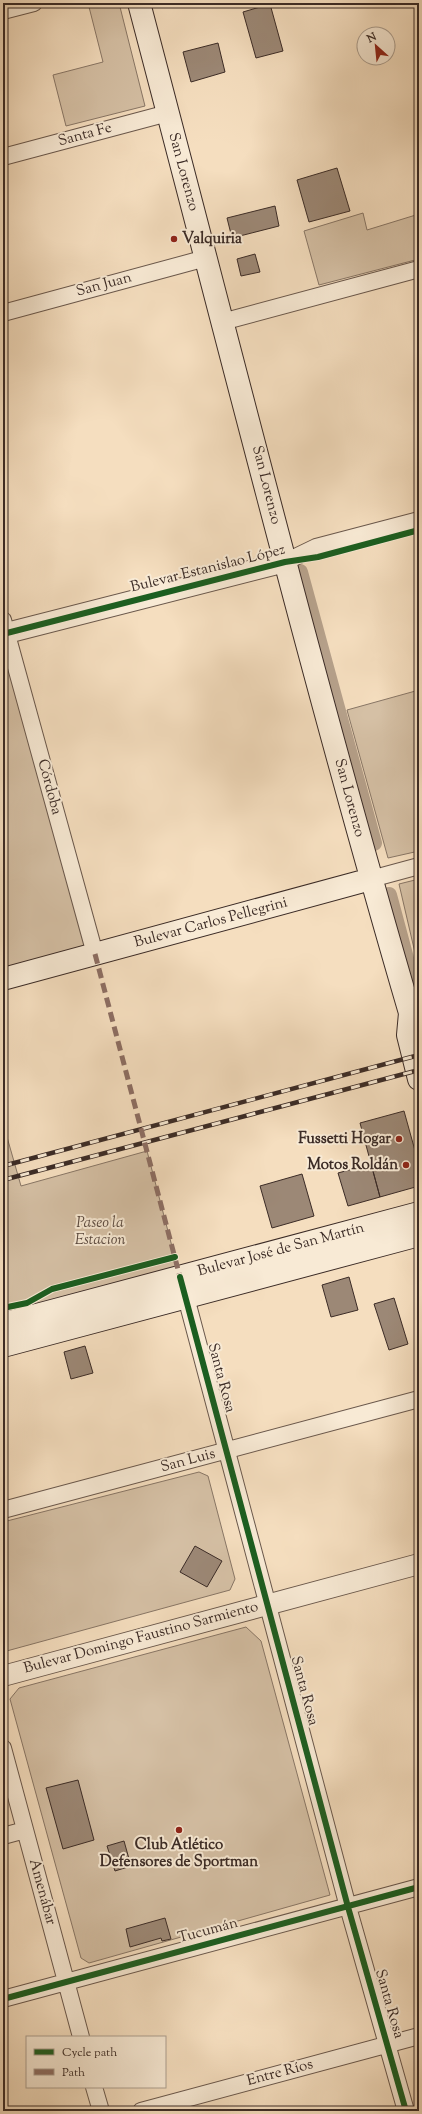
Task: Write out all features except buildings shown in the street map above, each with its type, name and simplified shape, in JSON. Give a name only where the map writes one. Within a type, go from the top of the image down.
[{"type":"main road","name":"San Lorenzo","points":[[139,3],[285,562],[371,880],[415,1020],[408,1036],[419,1079]]},
{"type":"main road","name":"Bulevar Carlos Pellegrini","points":[[3,979],[371,880]]},
{"type":"main road","name":"Bulevar José de San Martín","points":[[3,1346],[183,1287],[419,1213]]},
{"type":"main road","name":"Bulevar José de San Martín","points":[[3,1324],[183,1287],[419,1235]]},
{"type":"street","points":[[3,11],[34,3]]},
{"type":"street","name":"Santa Fe","points":[[3,157],[168,113]]},
{"type":"street","name":"San Juan","points":[[3,313],[206,258]]},
{"type":"street","points":[[222,322],[419,269]]},
{"type":"street","name":"Bulevar Estanislao López","points":[[285,562],[316,548],[419,520]]},
{"type":"street","name":"Bulevar Estanislao López","points":[[4,629],[285,562],[318,557],[419,530]]},
{"type":"street","name":"Córdoba","points":[[4,629],[95,954]]},
{"type":"street","name":"Bulevar Carlos Pellegrini","points":[[371,880],[419,866]]},
{"type":"street","name":"Santa Rosa","points":[[183,1287],[348,1906],[406,2111]]},
{"type":"street","name":"San Luis","points":[[3,1510],[419,1399]]},
{"type":"street","name":"Bulevar Domingo Faustino Sarmiento","points":[[3,1676],[419,1564]]},
{"type":"street","name":"Amenábar","points":[[3,1748],[81,2036]]},
{"type":"street","points":[[3,1836],[25,1830]]},
{"type":"street","name":"Tucumán","points":[[3,1999],[419,1888]]},
{"type":"street","name":"Entre Ríos","points":[[141,2111],[419,2036]]},
{"type":"street","points":[[94,2088],[101,2111]]},
{"type":"green space","points":[[88,3],[119,3],[145,106],[66,126],[53,75],[103,62]]},
{"type":"green space","points":[[363,213],[367,230],[419,214],[419,259],[319,285],[304,231]]},
{"type":"green space","points":[[3,634],[95,954],[3,979]]},
{"type":"green space","points":[[419,690],[419,851],[388,858],[347,710]]},
{"type":"green space","points":[[419,879],[419,970],[399,884]]},
{"type":"green space","name":"Paseo la Estacion","points":[[3,1123],[21,1186],[147,1151],[180,1277],[3,1324]]},
{"type":"green space","points":[[199,1472],[208,1476],[235,1579],[230,1590],[3,1652],[3,1522]]},
{"type":"green space","name":"Club Atlético Defensores de Sportman","points":[[246,1627],[261,1641],[330,1895],[89,1963],[81,1958],[10,1699],[19,1688]]},
{"type":"waterway","points":[[300,572],[374,843]]},
{"type":"waterway","points":[[389,895],[411,977],[419,987]]},
{"type":"railway","points":[[3,1166],[419,1055]]},
{"type":"railway","points":[[3,1180],[419,1070]]},
{"type":"marked path","points":[[95,954],[180,1277]]},
{"type":"cycle path","points":[[3,634],[285,562],[318,557],[419,530]]},
{"type":"cycle path","points":[[3,1308],[27,1303],[52,1289],[175,1257]]},
{"type":"cycle path","points":[[180,1277],[348,1907],[406,2111]]},
{"type":"cycle path","points":[[3,1999],[419,1887]]},
{"type":"place","name":"Valquiria","points":[[174,239]]},
{"type":"place","name":"Fussetti Hogar","points":[[399,1139]]},
{"type":"place","name":"Motos Roldán","points":[[406,1165]]},
{"type":"place","name":"Club Atlético Defensores de Sportman","points":[[179,1830]]}]
